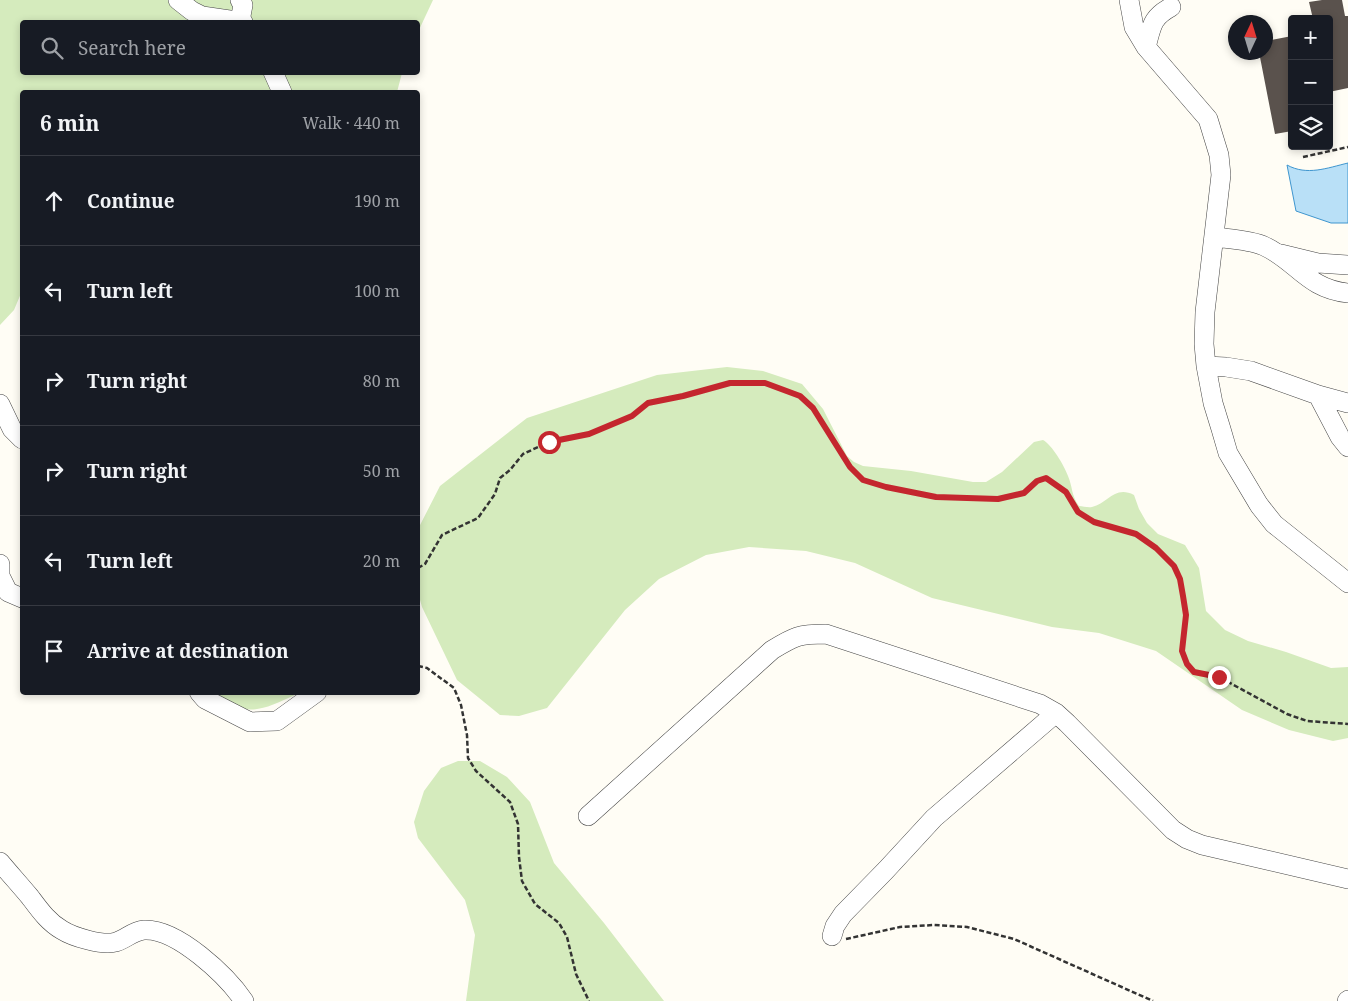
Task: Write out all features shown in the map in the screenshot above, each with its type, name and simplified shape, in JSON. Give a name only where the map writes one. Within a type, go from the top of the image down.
[{"type":"street","points":[[178,0],[202,16],[229,20]]},
{"type":"street","points":[[240,0],[243,5],[242,20]]},
{"type":"street","points":[[1129,0],[1134,27],[1146,47],[1208,119],[1219,155],[1221,175],[1205,312],[1204,344],[1213,403],[1228,452],[1260,505],[1274,524],[1348,583]]},
{"type":"street","points":[[1146,47],[1152,24],[1158,14],[1174,2]]},
{"type":"street","points":[[274,75],[281,90]]},
{"type":"street","points":[[1214,236],[1260,245],[1273,252],[1320,286],[1335,292],[1348,293]]},
{"type":"street","points":[[1273,252],[1318,263],[1348,265]]},
{"type":"street","points":[[1206,366],[1251,371],[1318,395],[1348,403]]},
{"type":"street","points":[[1318,395],[1340,437],[1348,447]]},
{"type":"street","points":[[0,404],[12,428],[20,437]]},
{"type":"street","points":[[0,564],[0,576],[8,592],[20,597]]},
{"type":"street","points":[[588,816],[772,650],[795,636],[826,634],[1040,704],[1056,713],[1173,830],[1187,839],[1348,880]]},
{"type":"street","points":[[202,695],[205,699],[250,722],[277,721],[313,695]]},
{"type":"street","points":[[832,936],[842,914],[934,818],[1056,713]]},
{"type":"street","points":[[0,862],[49,920],[62,930],[97,942],[110,943],[118,942],[133,932],[144,930],[165,935],[200,955],[224,977],[244,1001]]},
{"type":"path","points":[[1303,157],[1348,148]]},
{"type":"path","points":[[420,567],[425,564],[442,535],[478,518],[495,494],[500,478],[510,470],[523,454],[549,442],[589,434],[632,416],[648,403],[730,383],[765,383],[800,396],[813,408],[850,467],[863,480],[886,487],[936,497],[998,499],[1024,493],[1037,481],[1046,478],[1066,492],[1078,512],[1094,522],[1136,534],[1156,548],[1174,566],[1180,579],[1186,615],[1182,651],[1187,664],[1194,672],[1219,677],[1287,714],[1307,721],[1348,724]]},
{"type":"path","points":[[420,666],[427,668],[454,688],[461,705],[467,735],[468,758],[476,771],[510,802],[518,824],[522,881],[535,904],[559,923],[567,937],[576,974],[590,1001]]},
{"type":"path","points":[[832,936],[840,940],[900,927],[934,925],[967,927],[1014,939],[1153,1001]]},
{"type":"green space","points":[[0,0],[433,0],[420,28],[420,20],[20,20],[20,75],[401,75],[398,90],[20,90],[20,296],[14,310],[0,325]]},
{"type":"green space","points":[[727,367],[763,371],[802,384],[823,409],[847,456],[863,466],[911,471],[973,482],[986,482],[1002,472],[1034,442],[1043,440],[1054,451],[1064,466],[1079,506],[1090,507],[1098,505],[1121,492],[1134,495],[1147,523],[1158,534],[1185,545],[1199,568],[1206,611],[1225,630],[1248,641],[1331,668],[1348,667],[1348,738],[1333,741],[1289,730],[1242,710],[1156,651],[1099,633],[1052,627],[932,598],[855,563],[806,551],[749,547],[706,555],[659,579],[625,610],[547,708],[519,716],[500,715],[457,680],[422,607],[420,600],[420,525],[440,486],[527,418],[657,375]]},
{"type":"green space","points":[[208,695],[294,695],[272,705],[252,709],[231,706]]},
{"type":"green space","points":[[458,761],[480,761],[507,777],[530,802],[554,863],[604,923],[664,1001],[466,1001],[475,935],[465,900],[418,838],[414,822],[424,791],[441,768]]},
{"type":"water","points":[[1348,163],[1348,223],[1331,223],[1296,211],[1287,165],[1310,171]]},
{"type":"building","points":[[1342,0],[1345,16],[1348,16],[1348,88],[1333,91],[1333,15],[1312,15],[1309,2]]},
{"type":"building","points":[[1288,37],[1288,132],[1275,134],[1261,60],[1273,60],[1273,40]]},
{"type":"route","points":[[549,442],[589,434],[632,416],[648,403],[718,388],[730,383],[765,383],[800,396],[813,408],[850,467],[863,480],[886,487],[936,497],[998,499],[1024,493],[1037,481],[1046,478],[1066,492],[1078,512],[1094,522],[1136,534],[1156,548],[1174,566],[1180,579],[1186,615],[1182,651],[1187,664],[1194,672],[1219,677]]}]
